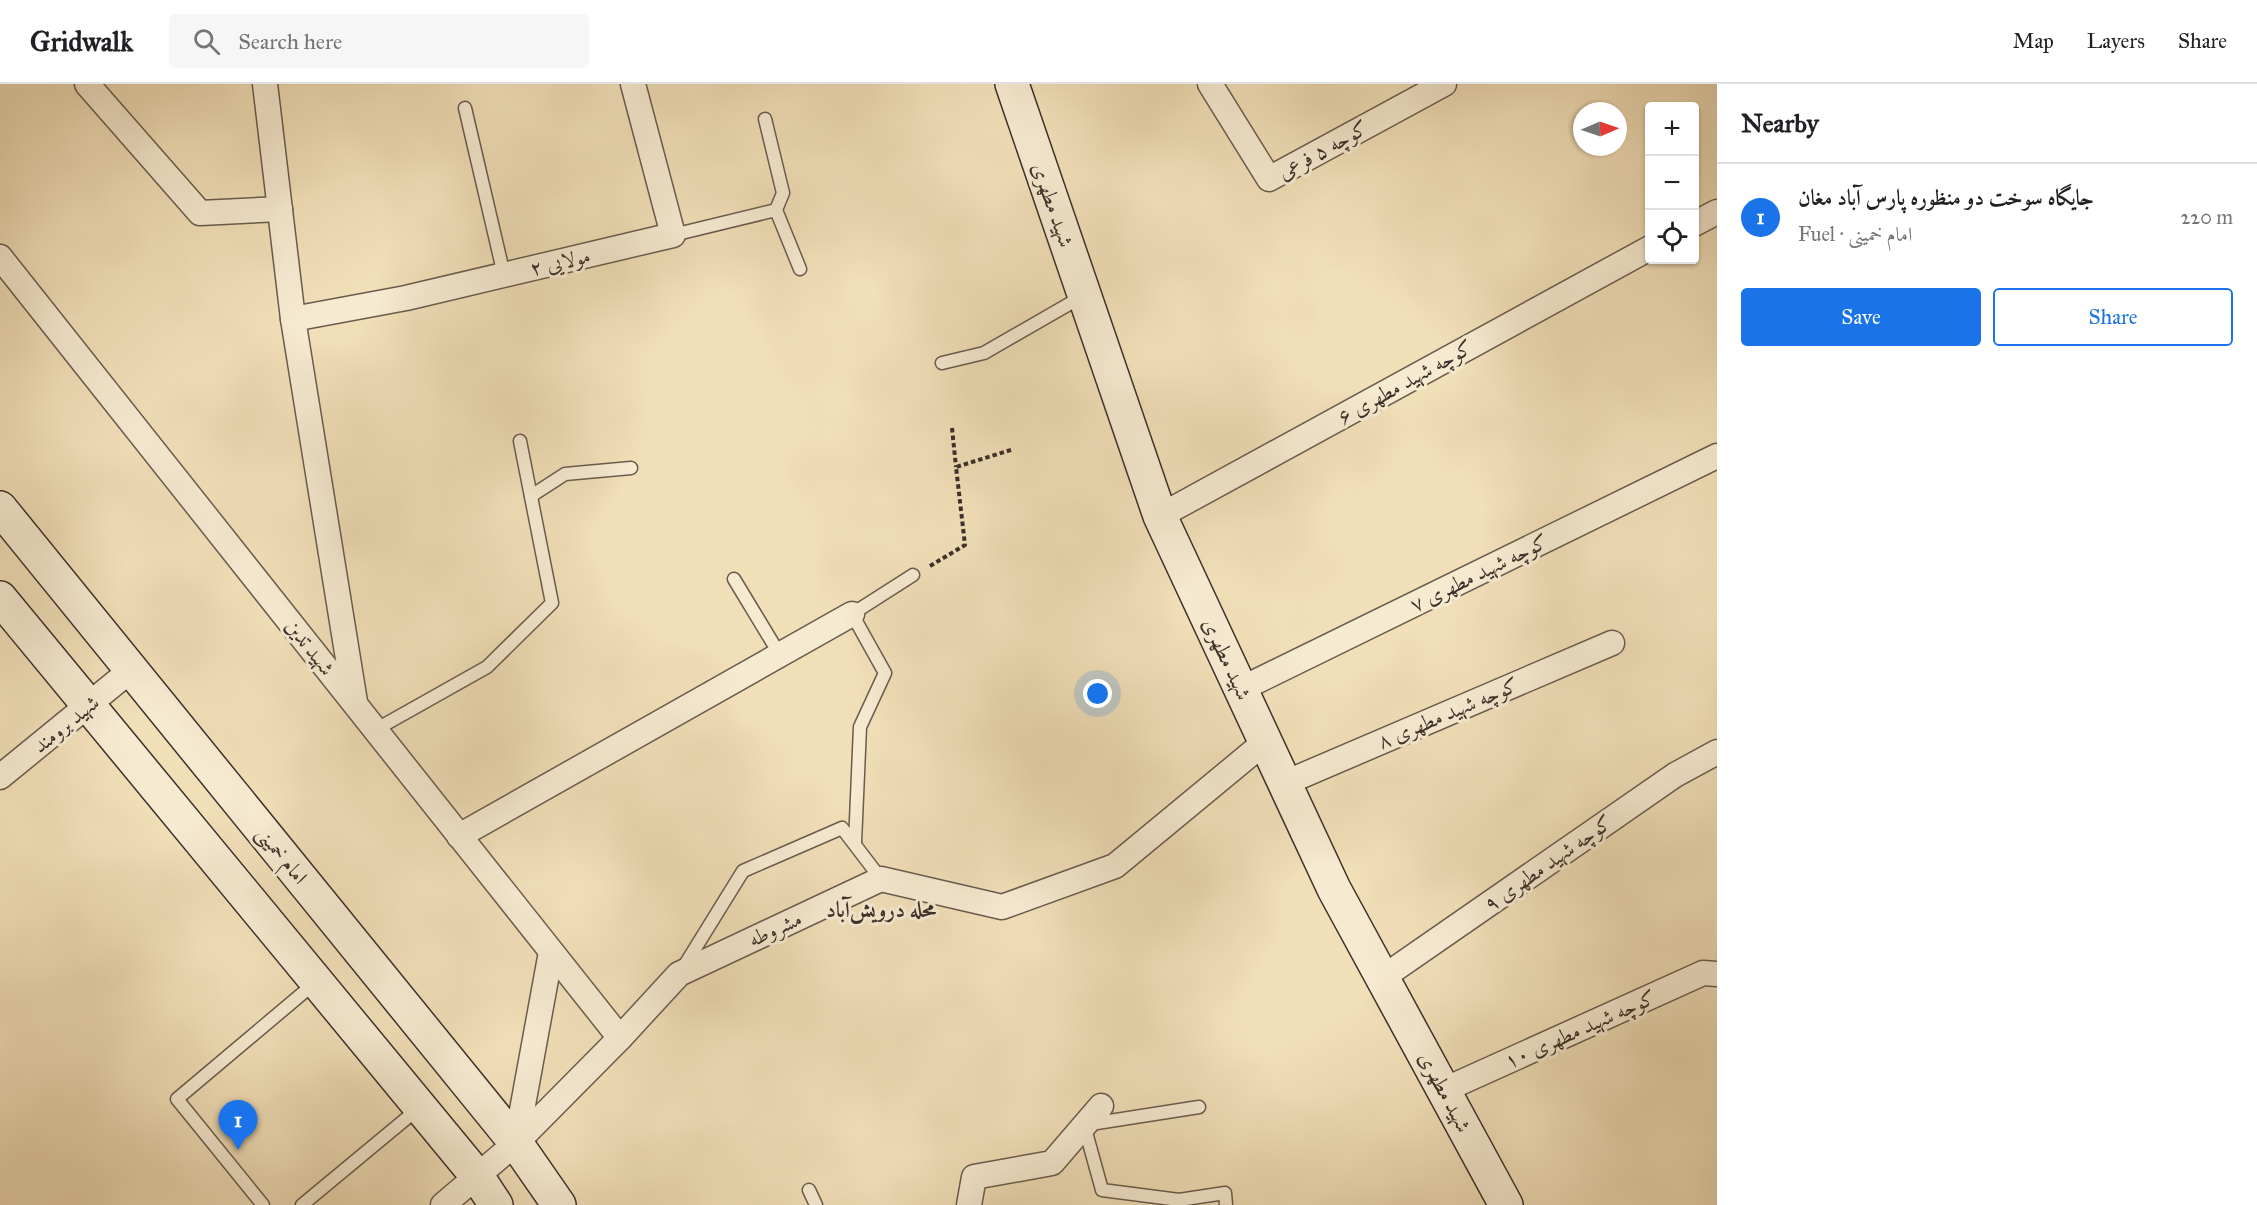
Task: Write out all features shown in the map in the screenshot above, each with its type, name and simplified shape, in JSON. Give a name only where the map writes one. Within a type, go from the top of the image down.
[{"type":"main road","name":"شهید مطهری","points":[[1016,85],[1084,295],[1160,516],[1334,889],[1506,1205]]},
{"type":"main road","name":"امام خمینی","points":[[0,508],[516,1143],[559,1205]]},
{"type":"main road","points":[[0,598],[420,1106],[477,1176],[496,1205]]},
{"type":"street","points":[[87,84],[200,213],[280,209]]},
{"type":"street","points":[[265,84],[293,319],[355,705]]},
{"type":"street","points":[[633,84],[673,235]]},
{"type":"street","name":"کوچه ۵ فرعی","points":[[1210,84],[1269,179],[1444,84]]},
{"type":"street","points":[[1699,222],[1717,212]]},
{"type":"street","name":"مولایی ۲","points":[[293,319],[406,298],[673,235]]},
{"type":"street","name":"کوچه شهید مطهری ۶","points":[[1160,516],[1645,251]]},
{"type":"street","name":"شهید تدین","points":[[0,257],[620,1038]]},
{"type":"street","name":"کوچه شهید مطهری ۷","points":[[1241,689],[1717,456]]},
{"type":"street","points":[[459,836],[852,614]]},
{"type":"street","name":"کوچه شهید مطهری ۸","points":[[1285,783],[1612,643]]},
{"type":"street","name":"شهید برومند","points":[[0,777],[131,670]]},
{"type":"street","points":[[881,879],[1002,907],[1115,866],[1265,741]]},
{"type":"street","name":"کوچه شهید مطهری ۹","points":[[1382,978],[1675,775],[1717,752]]},
{"type":"street","name":"مشروطه","points":[[443,1205],[516,1143],[620,1038],[679,974],[881,879]]},
{"type":"street","points":[[516,1143],[550,952]]},
{"type":"street","name":"کوچه شهید مطهری ۱۰","points":[[1444,1090],[1703,973],[1717,974]]},
{"type":"street","points":[[969,1205],[974,1177],[1052,1163],[1101,1106]]},
{"type":"lane","points":[[465,108],[504,275]]},
{"type":"lane","points":[[765,118],[783,193],[776,210],[800,269]]},
{"type":"lane","points":[[673,235],[776,210]]},
{"type":"lane","points":[[942,363],[984,352],[1084,295]]},
{"type":"lane","points":[[375,730],[487,667],[552,603],[520,441]]},
{"type":"lane","points":[[531,496],[565,474],[631,468]]},
{"type":"lane","points":[[855,843],[860,727],[885,673],[852,614],[913,575]]},
{"type":"lane","points":[[734,579],[780,655]]},
{"type":"lane","points":[[679,974],[743,871],[842,828],[881,879]]},
{"type":"lane","points":[[263,1205],[177,1099],[316,981]]},
{"type":"lane","points":[[302,1205],[420,1106]]},
{"type":"lane","points":[[1199,1107],[1084,1125],[1102,1190],[1179,1200],[1226,1193],[1226,1205]]},
{"type":"lane","points":[[809,1190],[816,1205]]},
{"type":"path","points":[[913,575],[965,545],[952,428]]},
{"type":"path","points":[[956,467],[1014,449]]},
{"type":"place","name":"جایگاه سوخت دو منظوره پارس آباد مغان","points":[[238,1150]]},
{"type":"district","name":"محله درویش‌آباد","points":[[881,909]]}]
